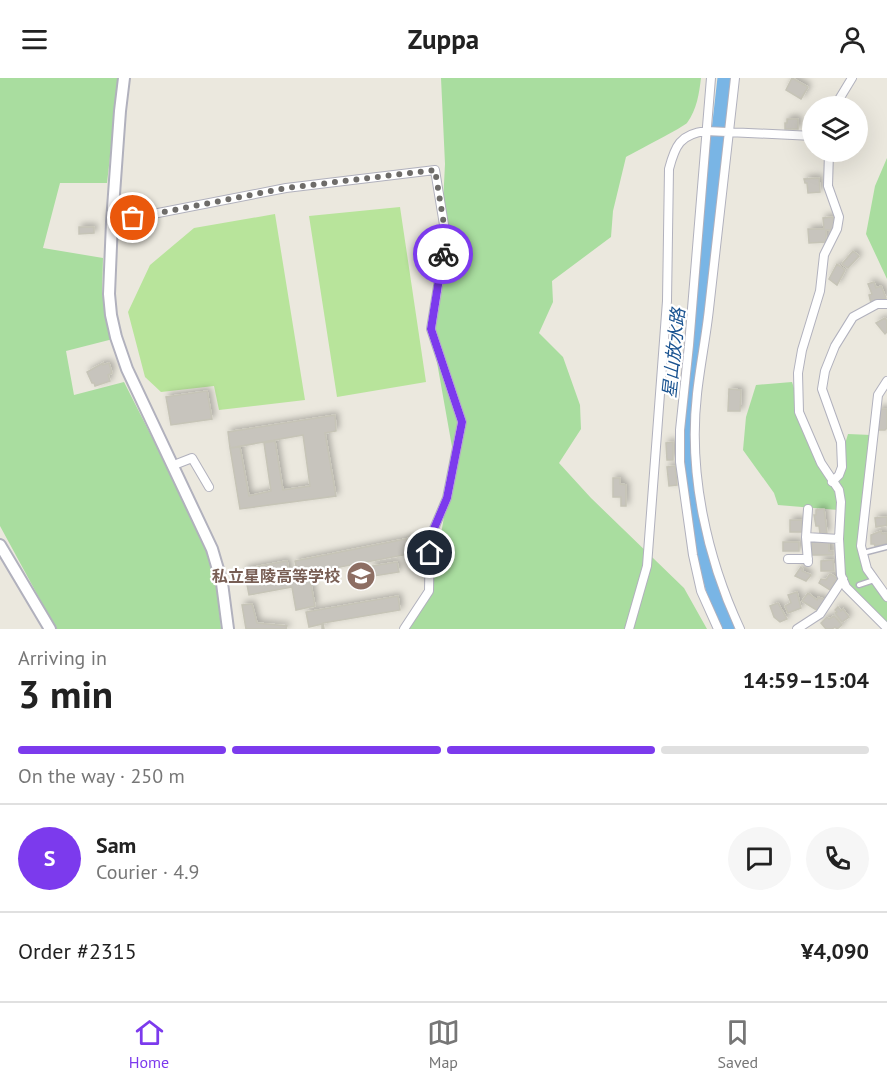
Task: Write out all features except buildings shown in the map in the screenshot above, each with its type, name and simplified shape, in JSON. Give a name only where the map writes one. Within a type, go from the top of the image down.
[{"type":"street","points":[[124,78],[112,222],[109,294],[111,315],[127,369],[212,549],[220,573],[228,629]]},
{"type":"street","points":[[711,78],[680,430],[680,462],[699,582],[718,629]]},
{"type":"street","points":[[735,78],[697,396],[696,434],[697,473],[703,513],[729,606],[740,629]]},
{"type":"street","points":[[841,96],[852,78]]},
{"type":"street","points":[[628,629],[647,566],[667,301],[669,170],[678,142],[694,133],[706,131],[802,136]]},
{"type":"street","points":[[829,162],[828,186],[839,217],[837,229],[824,255],[820,291],[800,362],[799,412],[820,463],[839,490],[839,539],[843,579],[851,594],[887,628]]},
{"type":"street","points":[[112,222],[286,188],[435,170],[446,237],[431,329],[462,422],[447,498],[430,538],[429,591],[404,629]]},
{"type":"street","points":[[832,482],[839,476],[842,467],[841,442],[822,389],[825,371],[835,346],[853,317],[877,304],[887,304]]},
{"type":"street","points":[[887,381],[878,395],[861,546],[867,568],[887,597]]},
{"type":"street","points":[[174,465],[192,458],[209,487]]},
{"type":"street","points":[[788,559],[808,560],[806,537],[808,509]]},
{"type":"street","points":[[806,537],[839,539]]},
{"type":"street","points":[[0,545],[50,629]]},
{"type":"street","points":[[797,629],[820,614],[843,579]]},
{"type":"lane","points":[[862,553],[887,548]]},
{"type":"lane","points":[[859,585],[874,580]]},
{"type":"green space","points":[[0,78],[119,78],[107,183],[60,183],[43,248],[103,258],[102,293],[113,339],[66,351],[74,395],[124,382],[196,524],[216,576],[221,629],[56,629],[0,526]]},
{"type":"green space","points":[[441,78],[701,78],[695,107],[687,123],[626,157],[613,211],[611,237],[552,281],[553,302],[539,333],[563,357],[580,405],[581,429],[559,463],[591,498],[684,588],[707,629],[406,629],[431,593],[454,458],[430,323],[438,303],[445,164]]},
{"type":"green space","points":[[887,158],[887,279],[866,234],[875,186]]},
{"type":"green space","points":[[400,207],[426,382],[337,397],[309,216]]},
{"type":"green space","points":[[275,214],[305,400],[219,410],[214,386],[161,392],[145,377],[128,312],[150,265],[194,228]]},
{"type":"green space","points":[[792,382],[809,434],[836,495],[834,480],[848,434],[871,435],[865,555],[870,573],[887,599],[887,629],[851,594],[841,575],[838,510],[778,505],[774,493],[743,450],[746,417],[756,385]]},
{"type":"water","points":[[703,578],[714,582],[732,629],[723,629]]},
{"type":"waterway","name":"星山放水路","points":[[725,78],[686,422],[690,494],[696,527],[727,629]]},
{"type":"way so far","points":[[133,218],[286,188],[435,170],[446,237],[443,254]]},
{"type":"place","name":"私立星陵高等学校","points":[[361,576]]},
{"type":"route","points":[[430,553],[430,538],[447,498],[462,422],[431,329],[443,254]]}]
